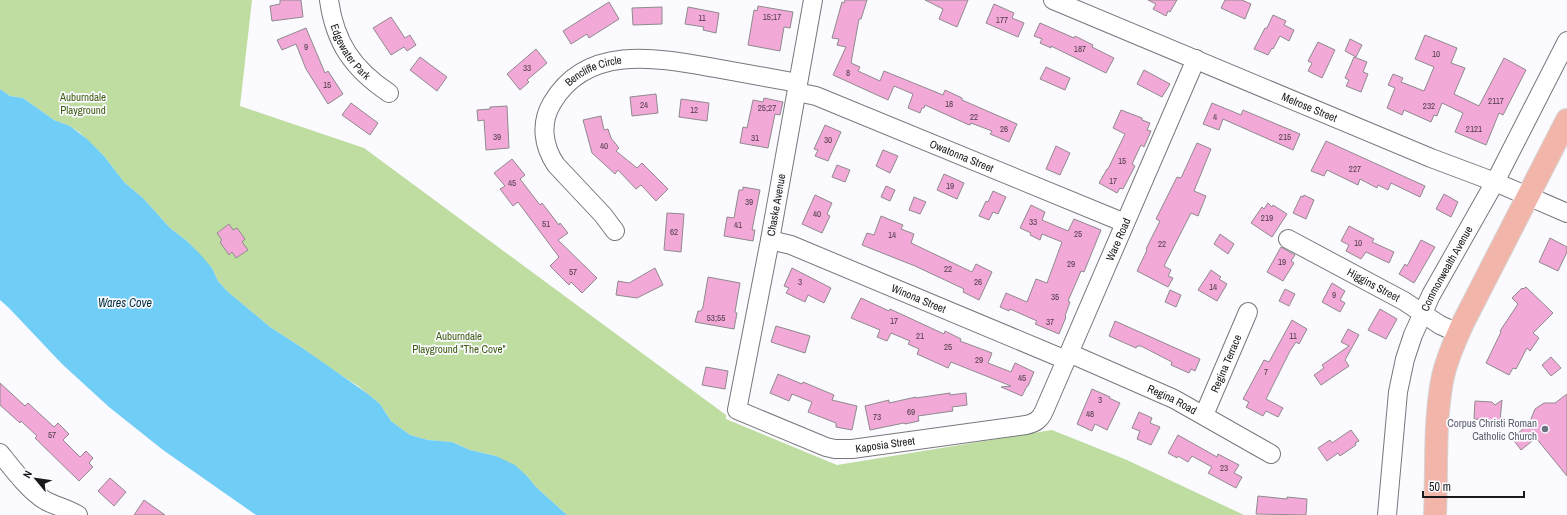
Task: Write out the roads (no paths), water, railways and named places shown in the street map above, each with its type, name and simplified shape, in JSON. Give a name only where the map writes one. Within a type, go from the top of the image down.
[{"type":"main road","points":[[1435,515],[1437,435],[1441,394],[1446,365],[1458,333],[1567,120]]},
{"type":"street","name":"Edgewater Park","points":[[329,0],[336,32],[349,57],[362,73],[389,93]]},
{"type":"street","name":"Chaske Avenue","points":[[737,410],[770,240],[813,0]]},
{"type":"street","name":"Melrose Street","points":[[1053,0],[1431,158],[1495,182],[1567,213]]},
{"type":"street","name":"Commonwealth Avenue","points":[[1387,515],[1400,381],[1409,348],[1422,314],[1495,182],[1567,41]]},
{"type":"street","name":"Bencliffe Circle","points":[[615,231],[603,215],[556,165],[546,146],[545,122],[548,110],[560,92],[571,80],[585,71],[602,64],[620,59],[640,58],[677,61],[798,87]]},
{"type":"street","name":"Ware Road","points":[[1039,419],[1068,357],[1196,59]]},
{"type":"street","name":"Owatonna Street","points":[[798,87],[816,96],[1125,223]]},
{"type":"street","name":"Higgins Street","points":[[1288,239],[1404,301],[1440,325],[1458,333]]},
{"type":"street","name":"Winona Street","points":[[770,240],[790,245],[1068,357]]},
{"type":"street","name":"Regina Terrace","points":[[1204,415],[1248,312]]},
{"type":"street","name":"Regina Road","points":[[1068,357],[1147,386],[1204,415],[1271,454]]},
{"type":"street","name":"Kaposia Street","points":[[737,410],[826,447],[844,450],[1026,425],[1036,422],[1039,419]]},
{"type":"street","points":[[0,453],[10,466],[37,494],[46,501],[68,509],[78,515]]},
{"type":"street","points":[[37,494],[43,504],[46,515]]},
{"type":"water","name":"Wares Cove","points":[[0,89],[10,96],[23,98],[54,120],[70,126],[87,139],[104,156],[124,182],[143,198],[170,228],[187,241],[200,254],[212,268],[218,281],[227,291],[270,327],[368,394],[380,404],[391,421],[410,435],[428,440],[452,442],[470,450],[496,456],[515,465],[536,487],[567,515],[256,515],[163,450],[109,407],[62,364],[0,300]]},
{"type":"place","name":"Corpus Christi Roman Catholic Church","points":[[1545,429]]},
{"type":"park label","name":"Auburndale Playground","points":[[83,103]]},
{"type":"park label","name":"Auburndale Playground \"The Cove\"","points":[[459,342]]}]
